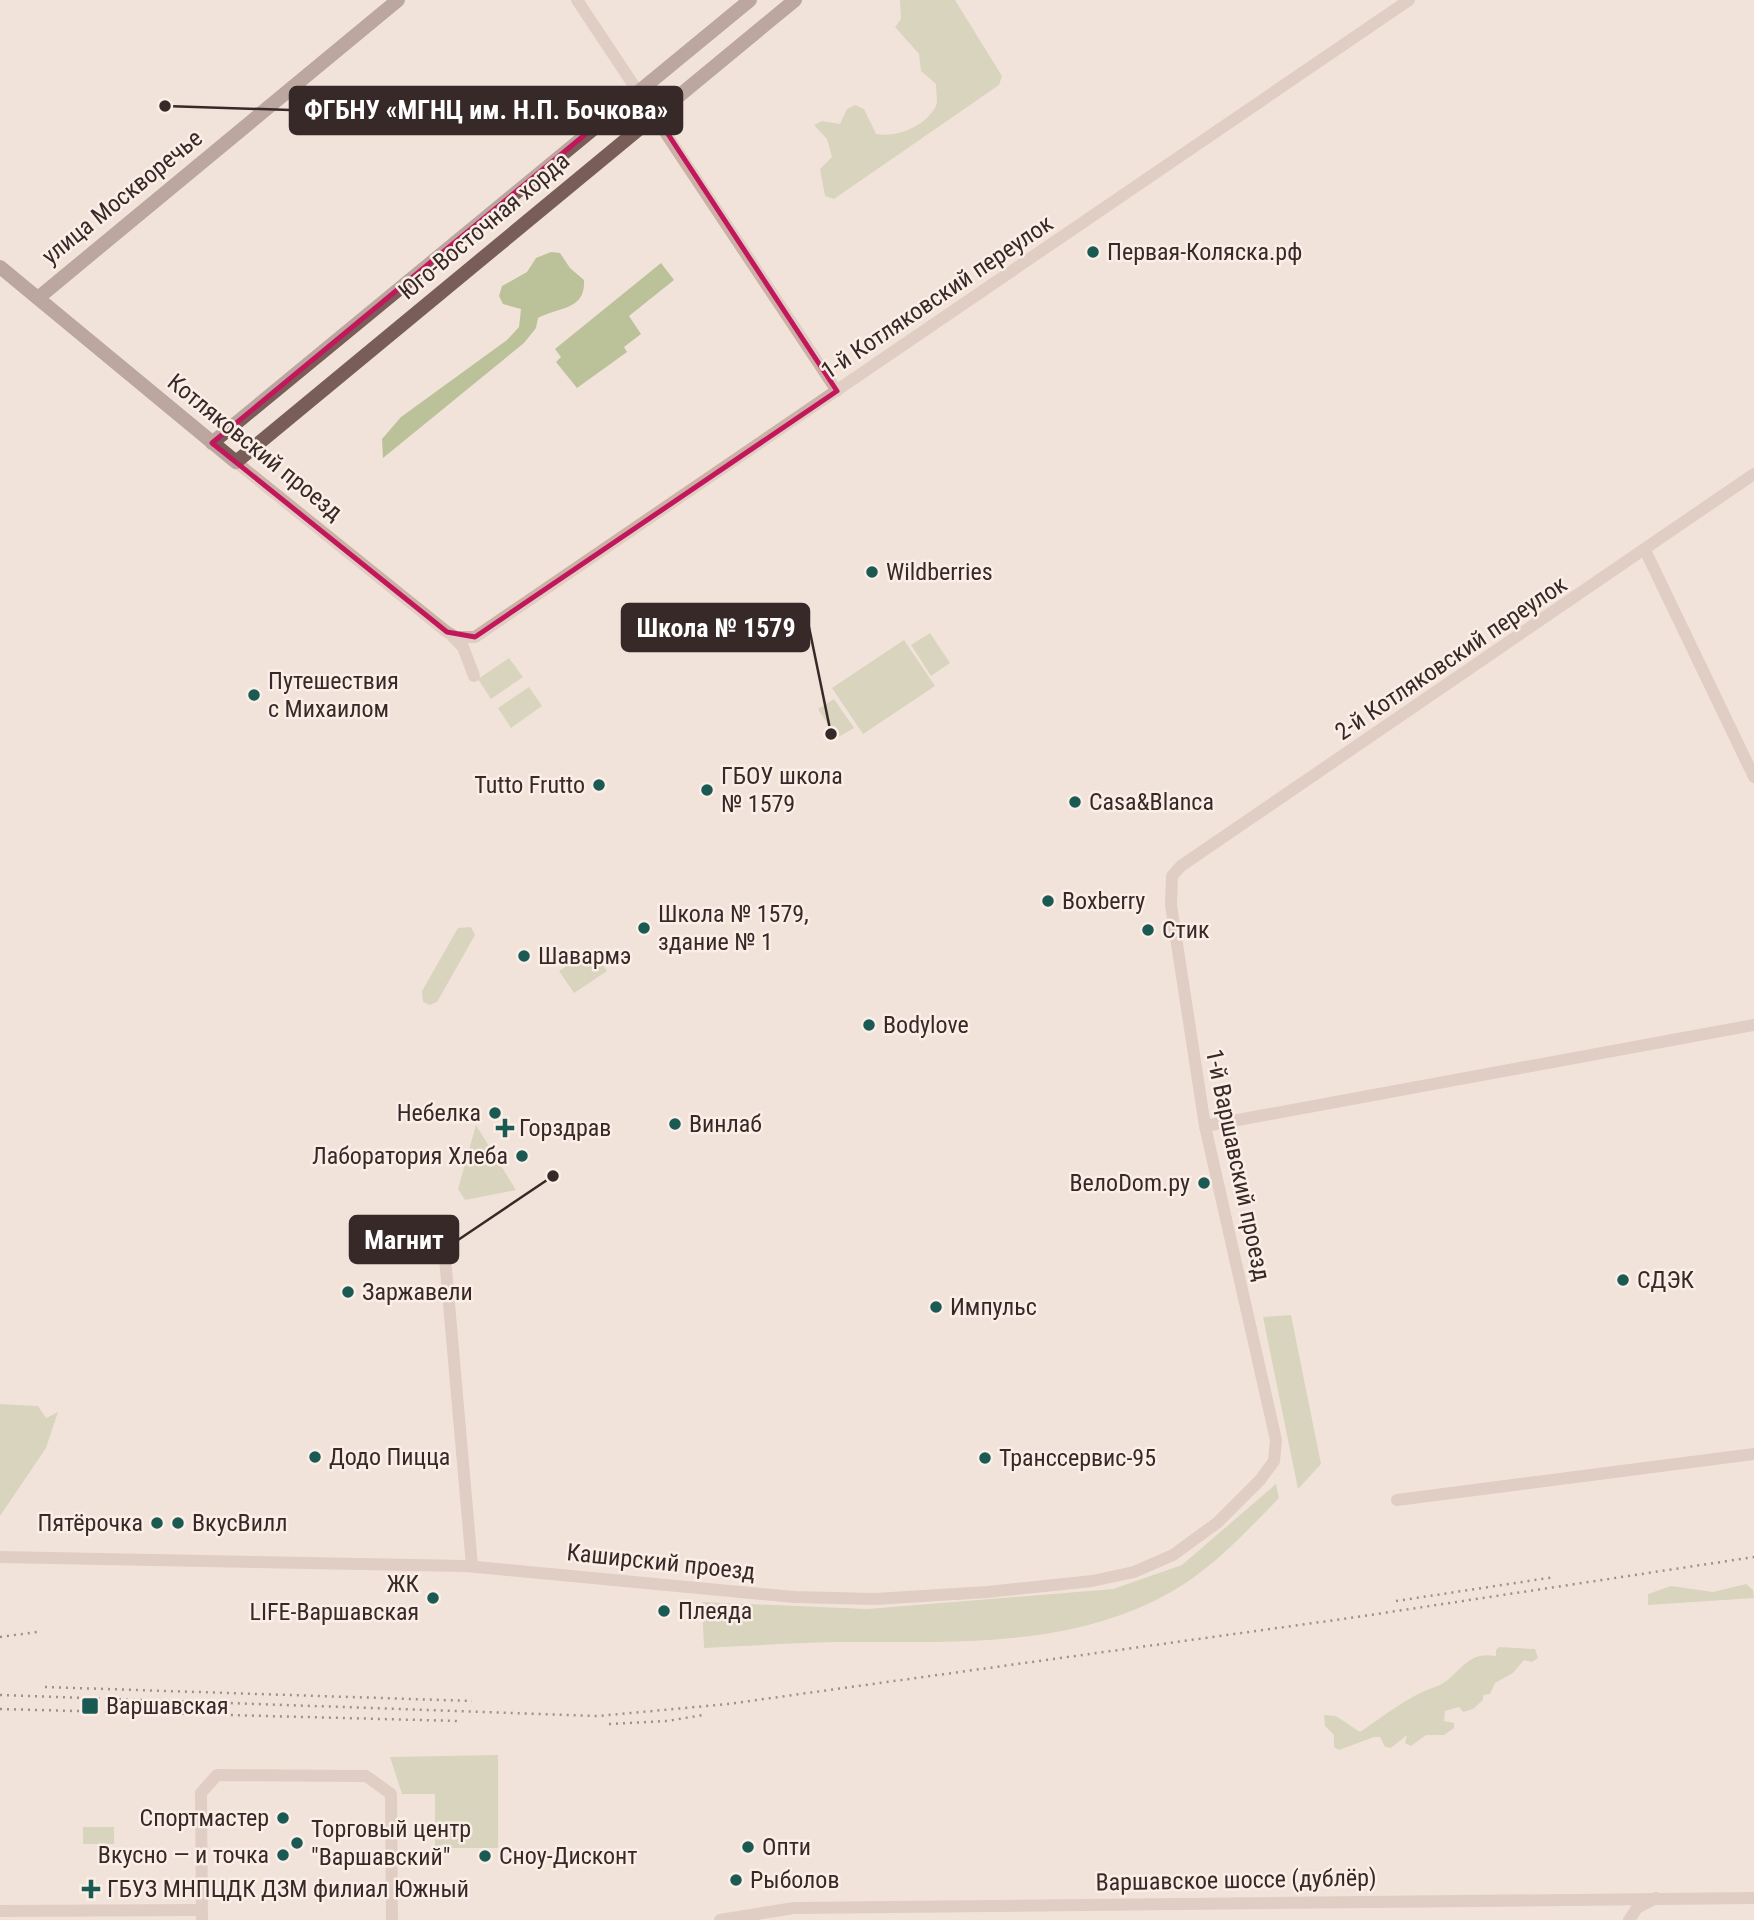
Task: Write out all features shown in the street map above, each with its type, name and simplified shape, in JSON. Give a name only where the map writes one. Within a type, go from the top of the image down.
[{"type":"main road","name":"улица Москворечье","points":[[38,298],[398,0]]},
{"type":"main road","name":"Юго-Восточная хорда","points":[[212,443],[750,0]]},
{"type":"main road","name":"Юго-Восточная хорда","points":[[236,462],[794,0]]},
{"type":"main road","name":"Котляковский проезд","points":[[0,267],[236,462]]},
{"type":"street","points":[[577,0],[837,391]]},
{"type":"street","name":"1-й Котляковский переулок","points":[[475,637],[1409,0]]},
{"type":"street","name":"Котляковский проезд","points":[[236,462],[447,632],[456,637],[475,637]]},
{"type":"street","name":"2-й Котляковский переулок","points":[[1172,876],[1181,866],[1754,474]]},
{"type":"street","points":[[1645,550],[1754,778]]},
{"type":"street","points":[[447,632],[463,647],[474,676]]},
{"type":"street","points":[[467,657],[475,637]]},
{"type":"street","name":"1-й Варшавский проезд","points":[[1172,876],[1171,905],[1205,1126],[1276,1440],[1273,1461]]},
{"type":"street","points":[[1205,1126],[1754,1025]]},
{"type":"street","points":[[442,1224],[472,1566]]},
{"type":"street","points":[[1397,1500],[1754,1454]]},
{"type":"street","name":"Каширский проезд","points":[[0,1557],[472,1566],[794,1597],[875,1599],[1093,1581],[1134,1572],[1173,1555],[1217,1523],[1260,1480],[1273,1461]]},
{"type":"street","points":[[0,1911],[202,1915],[201,1793],[217,1775],[366,1776],[391,1794],[392,1920]]},
{"type":"street","points":[[1629,1920],[1637,1908],[1659,1896]]},
{"type":"street","name":"Варшавское шоссе (дублёр)","points":[[720,1920],[808,1908],[1659,1896],[1754,1898]]},
{"type":"highlighted area","points":[[639,90],[837,391],[475,637],[447,632],[212,443]]},
{"type":"green space","points":[[900,0],[955,0],[1002,76],[999,85],[834,199],[825,196],[820,169],[832,157],[827,139],[814,125],[822,121],[840,124],[847,109],[855,105],[864,109],[876,134],[894,134],[920,124],[937,103],[936,84],[921,71],[919,54],[895,27],[901,19]]},
{"type":"green space","points":[[551,252],[560,253],[570,268],[584,280],[580,297],[569,306],[538,318],[536,328],[524,343],[383,458],[382,439],[401,417],[507,340],[519,327],[521,309],[503,304],[499,296],[502,286],[527,272],[536,258]]},
{"type":"green space","points":[[661,263],[674,280],[629,316],[641,334],[624,347],[627,352],[577,388],[556,362],[561,357],[555,349]]},
{"type":"green space","points":[[930,633],[950,663],[931,676],[911,645]]},
{"type":"green space","points":[[904,640],[935,686],[863,734],[832,688]]},
{"type":"green space","points":[[509,658],[523,677],[491,699],[478,679]]},
{"type":"green space","points":[[529,687],[542,706],[511,728],[498,708]]},
{"type":"green space","points":[[834,699],[854,728],[837,738],[818,709]]},
{"type":"green space","points":[[471,927],[475,935],[437,1002],[430,1005],[423,1002],[422,991],[458,928]]},
{"type":"green space","points":[[592,949],[607,971],[574,993],[559,971]]},
{"type":"green space","points":[[476,1125],[516,1190],[465,1200],[458,1189]]},
{"type":"green space","points":[[1291,1315],[1321,1464],[1298,1489],[1263,1317]]},
{"type":"green space","points":[[0,1404],[38,1406],[46,1418],[58,1412],[46,1448],[0,1516]]},
{"type":"green space","points":[[1276,1484],[1279,1498],[1201,1572],[1171,1592],[1132,1611],[1092,1624],[1050,1633],[965,1641],[837,1642],[704,1648],[702,1602],[867,1609],[1113,1589],[1182,1565]]},
{"type":"green space","points":[[1746,1584],[1753,1590],[1754,1598],[1648,1605],[1648,1594],[1671,1586],[1713,1592]]},
{"type":"green space","points":[[1499,1647],[1535,1649],[1538,1658],[1532,1662],[1524,1660],[1513,1673],[1495,1683],[1490,1694],[1483,1695],[1483,1700],[1473,1709],[1463,1712],[1459,1707],[1445,1711],[1444,1721],[1454,1723],[1454,1728],[1444,1735],[1426,1735],[1411,1746],[1405,1743],[1407,1735],[1391,1748],[1385,1747],[1380,1737],[1339,1750],[1334,1747],[1334,1735],[1325,1726],[1324,1715],[1336,1716],[1360,1732],[1406,1701],[1443,1683],[1476,1657],[1496,1656]]},
{"type":"green space","points":[[498,1755],[498,1848],[435,1848],[435,1794],[402,1794],[390,1757]]},
{"type":"green space","points":[[83,1827],[114,1827],[114,1844],[83,1844]]},
{"type":"railway","points":[[0,1695],[598,1716],[728,1704],[1357,1617],[1754,1557]]},
{"type":"railway","points":[[1396,1601],[1555,1577]]},
{"type":"railway","points":[[0,1637],[37,1632]]},
{"type":"railway","points":[[45,1687],[472,1701]]},
{"type":"railway","points":[[0,1709],[458,1721]]},
{"type":"railway","points":[[609,1724],[667,1721],[703,1715]]},
{"type":"place","name":"ФГБНУ «МГНЦ им. Н.П. Бочкова»","points":[[165,106]]},
{"type":"place","name":"Первая-Коляска.рф","points":[[1093,252]]},
{"type":"place","name":"Wildberries","points":[[872,572]]},
{"type":"place","name":"Путешествия с Михаилом","points":[[254,695]]},
{"type":"place","name":"Школа № 1579","points":[[831,734]]},
{"type":"place","name":"Tutto Frutto","points":[[599,785]]},
{"type":"place","name":"ГБОУ школа № 1579","points":[[707,790]]},
{"type":"place","name":"Casa&Blanca","points":[[1075,802]]},
{"type":"place","name":"Boxberry","points":[[1048,901]]},
{"type":"place","name":"Школа № 1579, здание № 1","points":[[644,928]]},
{"type":"place","name":"Стик","points":[[1148,930]]},
{"type":"place","name":"Шавармэ","points":[[524,956]]},
{"type":"place","name":"Bodylove","points":[[869,1025]]},
{"type":"place","name":"Небелка","points":[[495,1113]]},
{"type":"place","name":"Винлаб","points":[[675,1124]]},
{"type":"place","name":"Горздрав","points":[[505,1128]]},
{"type":"place","name":"Лаборатория Хлеба","points":[[522,1156]]},
{"type":"place","name":"Магнит","points":[[553,1176]]},
{"type":"place","name":"ВелоDom.ру","points":[[1204,1183]]},
{"type":"place","name":"СДЭК","points":[[1623,1280]]},
{"type":"place","name":"Заржавели","points":[[348,1292]]},
{"type":"place","name":"Импульс","points":[[936,1307]]},
{"type":"place","name":"Додо Пицца","points":[[315,1457]]},
{"type":"place","name":"Транссервис-95","points":[[985,1458]]},
{"type":"place","name":"Пятёрочка","points":[[157,1523]]},
{"type":"place","name":"ВкусВилл","points":[[178,1523]]},
{"type":"place","name":"ЖК LIFE-Варшавская","points":[[433,1598]]},
{"type":"place","name":"Плеяда","points":[[664,1611]]},
{"type":"place","name":"Варшавская","points":[[90,1706]]},
{"type":"place","name":"Спортмастер","points":[[283,1818]]},
{"type":"place","name":"Торговый центр \"Варшавский\"","points":[[297,1843]]},
{"type":"place","name":"Опти","points":[[748,1847]]},
{"type":"place","name":"Вкусно — и точка","points":[[283,1855]]},
{"type":"place","name":"Сноу-Дисконт","points":[[485,1856]]},
{"type":"place","name":"Рыболов","points":[[736,1880]]},
{"type":"place","name":"ГБУЗ МНПЦДК ДЗМ филиал Южный","points":[[91,1889]]}]
